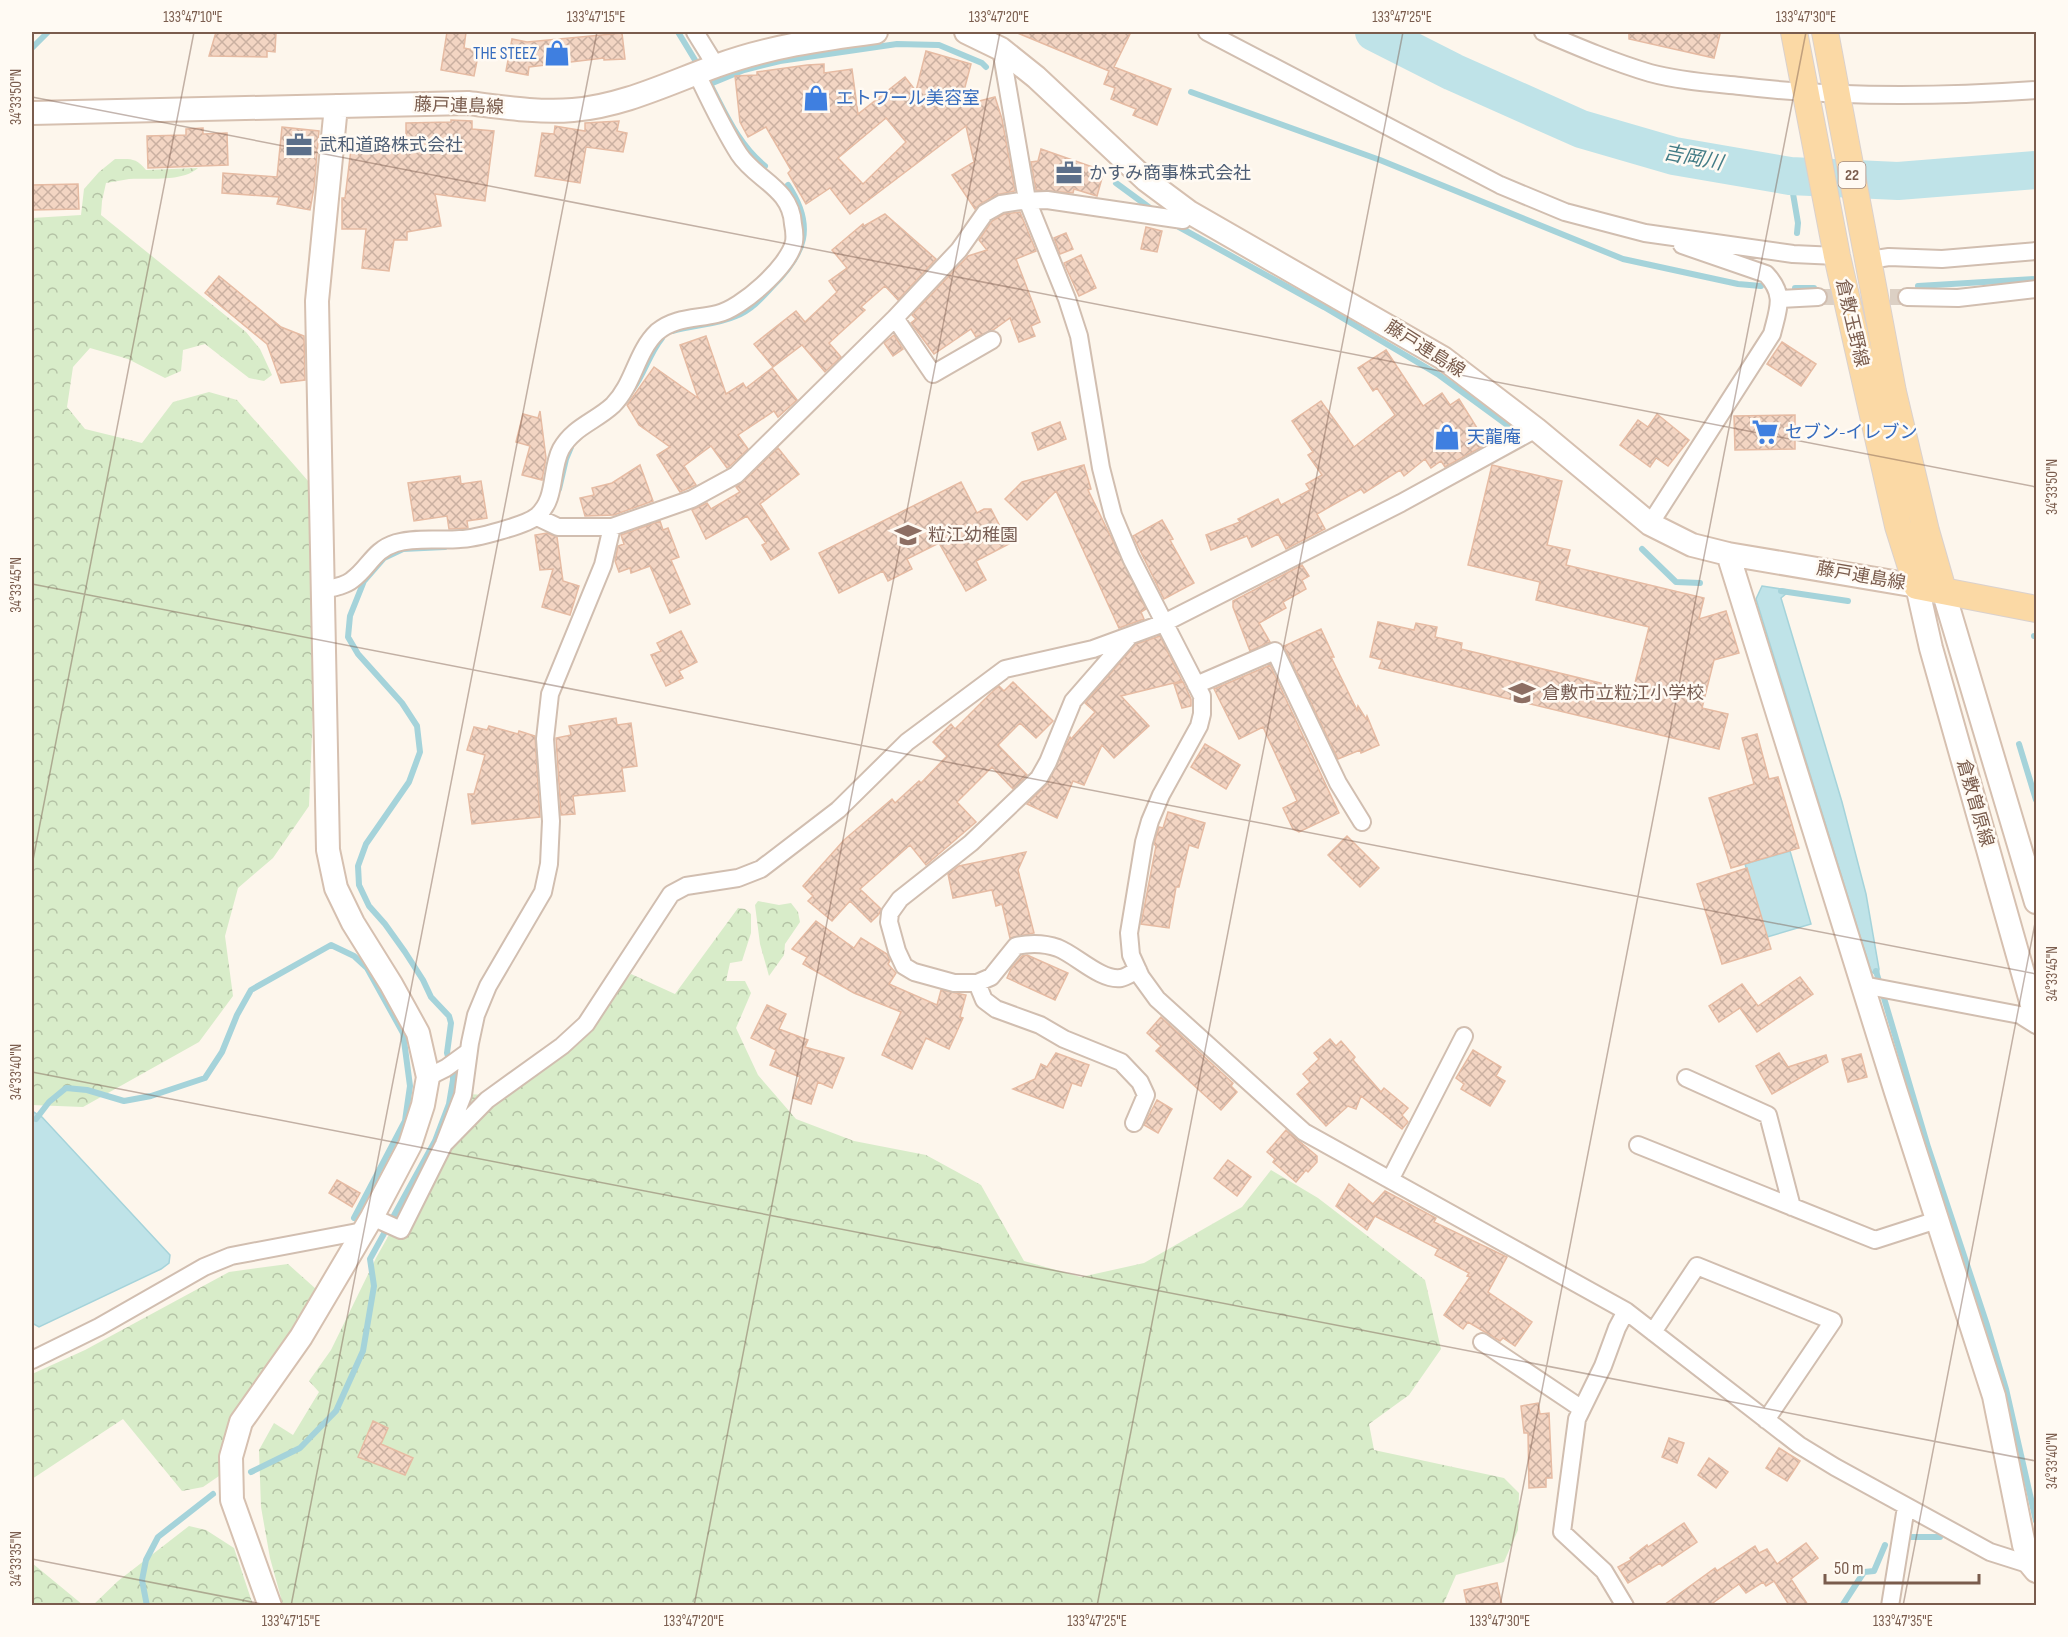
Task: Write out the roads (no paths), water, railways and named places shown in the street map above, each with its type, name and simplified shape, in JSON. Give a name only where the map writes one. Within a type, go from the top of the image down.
[{"type":"main road","name":"倉敷玉野線","points":[[1794,32],[1836,250],[1898,526],[1917,586]]},
{"type":"main road","name":"倉敷玉野線","points":[[1825,32],[1893,392],[1942,590]]},
{"type":"main road","points":[[1917,586],[2037,609]]},
{"type":"street","points":[[542,519],[560,451],[568,437],[612,406],[627,386],[645,346],[658,332],[674,322],[719,314],[740,304],[762,286],[789,255],[794,241],[793,219],[788,202],[778,190],[741,158],[706,70],[695,32]]},
{"type":"street","name":"藤戸連島線","points":[[32,113],[468,103],[529,110],[573,110],[651,92],[765,50],[820,39],[876,32]]},
{"type":"street","name":"藤戸連島線","points":[[966,32],[1002,40],[1036,77],[1146,180],[1190,212],[1443,358],[1536,429],[1650,524],[1692,545],[1728,554],[1917,586]]},
{"type":"street","points":[[1208,32],[1500,185],[1565,212],[1646,233],[1766,274],[1775,284],[1780,299],[1772,334],[1650,524]]},
{"type":"street","points":[[1544,32],[1593,54],[1652,73],[1806,98],[1943,96],[2037,90]]},
{"type":"street","points":[[1002,40],[1027,200],[1067,299],[1079,336],[1101,468],[1113,515],[1131,558],[1202,696],[1199,726],[1161,795],[1150,821],[1144,842],[1129,933],[1131,955],[1157,999],[1304,1132],[1626,1311],[1766,1420],[1817,1456],[1990,1552],[2034,1568]]},
{"type":"street","points":[[32,1360],[99,1327],[204,1266],[231,1256],[378,1224],[401,1230],[444,1144],[463,1095],[449,1065],[418,1033],[353,922],[336,888],[328,850],[317,301],[336,106]]},
{"type":"street","points":[[322,590],[352,581],[377,553],[393,544],[409,540],[463,539],[542,519],[568,528],[612,527],[692,499],[736,476],[895,318],[959,250],[985,213],[1001,204],[1047,200],[1183,220],[1190,212]]},
{"type":"street","points":[[1646,233],[1793,254],[1836,250]]},
{"type":"street","points":[[1867,253],[1888,257],[1942,259],[2037,251]]},
{"type":"street","points":[[1907,297],[1958,298],[2037,289]]},
{"type":"street","points":[[1780,299],[1818,297]]},
{"type":"street","points":[[895,318],[933,374],[992,340]]},
{"type":"street","points":[[444,1144],[487,1100],[562,1046],[586,1024],[671,894],[686,886],[738,879],[761,869],[838,810],[907,742],[1005,669],[1093,649],[1164,623],[1401,503],[1536,429]]},
{"type":"street","points":[[270,1605],[232,1500],[231,1457],[241,1422],[378,1224],[410,1145],[423,1105],[449,1065],[476,1015],[488,986],[543,892],[549,864],[551,821],[545,739],[550,693],[603,565],[612,527]]},
{"type":"street","points":[[1728,554],[1874,987],[1937,1220],[1994,1396],[2024,1545],[2034,1568]]},
{"type":"street","name":"倉敷曽原線","points":[[1917,586],[1931,648],[2037,1019]]},
{"type":"street","name":"倉敷曽原線","points":[[1942,590],[2037,902]]},
{"type":"street","points":[[1130,635],[1073,701],[1039,778],[971,843],[900,899],[890,913],[889,922],[904,966],[914,972],[954,982],[977,983],[991,977],[1016,946],[1028,944],[1058,948],[1107,976],[1120,978],[1138,970]]},
{"type":"street","points":[[1196,685],[1275,651],[1338,783],[1362,822]]},
{"type":"street","points":[[977,983],[984,1000],[996,1009],[1040,1025],[1064,1039],[1121,1062],[1140,1082],[1146,1095],[1134,1124]]},
{"type":"street","points":[[1874,987],[2020,1015],[2037,1025]]},
{"type":"street","points":[[1390,1180],[1464,1036]]},
{"type":"street","points":[[1686,1078],[1768,1116],[1792,1206]]},
{"type":"street","points":[[1638,1145],[1875,1240],[1937,1220]]},
{"type":"street","points":[[1653,1332],[1698,1266],[1833,1321],[1766,1420]]},
{"type":"street","points":[[1625,1605],[1604,1571],[1562,1532],[1577,1419],[1626,1311]]},
{"type":"street","points":[[1482,1342],[1582,1409]]},
{"type":"street","points":[[1890,1605],[1906,1507]]},
{"type":"water","points":[[1762,586],[1787,590],[1781,598],[1842,802],[1866,894],[1879,969],[1878,977],[1871,971],[1756,599]]},
{"type":"water","points":[[1790,851],[1811,924],[1767,937],[1745,864]]},
{"type":"water","points":[[32,1111],[42,1117],[170,1255],[169,1263],[161,1269],[39,1327],[32,1323]]},
{"type":"waterway","points":[[32,48],[48,32]]},
{"type":"waterway","points":[[678,32],[695,60]]},
{"type":"waterway","name":"吉岡川","points":[[1374,32],[1453,72],[1581,129],[1674,156],[1790,176],[1898,181],[2036,170]]},
{"type":"waterway","points":[[765,166],[740,138],[710,84],[744,70],[780,61],[897,44],[939,45],[982,63],[986,67]]},
{"type":"waterway","points":[[1191,92],[1380,160],[1623,259],[1738,284],[1761,286]]},
{"type":"waterway","points":[[1790,176],[1798,223],[1797,233]]},
{"type":"waterway","points":[[1116,183],[1150,208]]},
{"type":"waterway","points":[[673,331],[721,321],[741,314],[760,300],[783,275],[799,251],[804,227],[797,200],[788,185]]},
{"type":"waterway","points":[[1179,227],[1324,307],[1439,375],[1510,427]]},
{"type":"waterway","points":[[1918,286],[2036,279]]},
{"type":"waterway","points":[[1795,288],[1814,288]]},
{"type":"waterway","points":[[633,389],[662,338]]},
{"type":"waterway","points":[[559,489],[571,447]]},
{"type":"waterway","points":[[251,1472],[300,1448],[336,1411],[363,1351],[374,1286],[370,1259],[435,1141],[449,1104],[453,1080],[447,1053],[451,1023],[449,1016],[431,997],[405,952],[369,906],[359,885],[358,866],[366,844],[409,782],[420,752],[417,726],[402,703],[358,654],[348,637],[350,616],[364,581],[384,558],[403,549],[445,547]]},
{"type":"waterway","points":[[1642,549],[1676,582],[1700,583]]},
{"type":"waterway","points":[[1781,591],[1848,601]]},
{"type":"waterway","points":[[2019,744],[2036,800]]},
{"type":"waterway","points":[[36,1119],[49,1102],[66,1088],[87,1090],[124,1101],[151,1096],[205,1078],[222,1052],[237,1015],[251,990],[331,945],[354,956],[367,968],[403,1033],[410,1086],[405,1121],[354,1218]]},
{"type":"waterway","points":[[1876,971],[1928,1147],[2006,1389],[2036,1521]]},
{"type":"waterway","points":[[147,1606],[142,1580],[146,1560],[158,1537],[213,1494]]},
{"type":"waterway","points":[[1910,1537],[1940,1537]]},
{"type":"waterway","points":[[1842,1606],[1864,1572],[1874,1571],[1885,1545]]},
{"type":"tunnel","points":[[1818,297],[1907,297]]},
{"type":"place","name":"THE STEEZ","points":[[557,53]]},
{"type":"place","name":"エトワール美容室","points":[[816,98]]},
{"type":"place","name":"武和道路株式会社","points":[[299,145]]},
{"type":"place","name":"かすみ商事株式会社","points":[[1069,173]]},
{"type":"place","name":"セブン-イレブン","points":[[1765,432]]},
{"type":"place","name":"天龍庵","points":[[1447,437]]},
{"type":"place","name":"粒江幼稚園","points":[[908,535]]},
{"type":"place","name":"倉敷市立粒江小学校","points":[[1522,693]]}]
